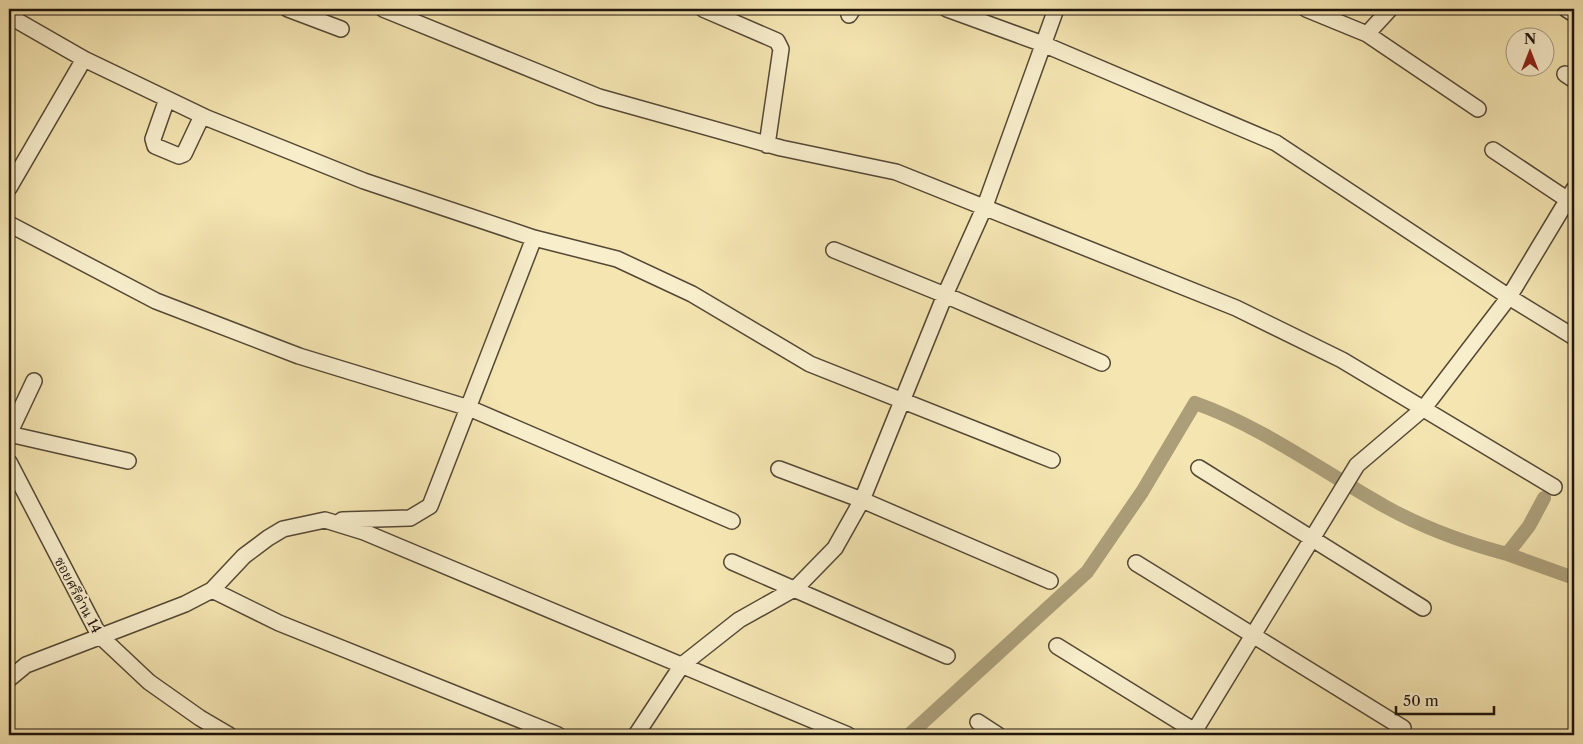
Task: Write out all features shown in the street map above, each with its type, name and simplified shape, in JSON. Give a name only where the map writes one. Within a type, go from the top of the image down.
[{"type":"street","points":[[383,9],[599,97],[767,145],[896,172],[1236,308],[1342,360],[1554,487]]},
{"type":"street","points":[[702,9],[777,41],[781,49],[767,145]]},
{"type":"street","points":[[947,9],[1043,44],[1276,143],[1509,297],[1574,337]]},
{"type":"street","points":[[636,735],[682,665],[739,620],[796,588],[835,548],[862,500],[945,295],[985,206],[1056,9]]},
{"type":"street","points":[[1306,9],[1367,34],[1478,109]]},
{"type":"street","points":[[1367,34],[1390,9]]},
{"type":"street","points":[[1566,9],[1574,14]]},
{"type":"street","points":[[297,11],[341,29]]},
{"type":"street","points":[[9,16],[84,58],[202,116],[364,181],[534,238],[617,259],[698,297],[810,364],[1052,460]]},
{"type":"street","points":[[9,188],[84,58]]},
{"type":"street","points":[[167,98],[153,139],[155,146],[179,156],[184,154],[202,116]]},
{"type":"street","points":[[1057,646],[1196,734],[1253,635],[1357,466],[1424,408],[1509,297],[1572,198],[1493,150]]},
{"type":"street","points":[[9,224],[156,301],[299,356],[469,408],[732,521]]},
{"type":"street","points":[[9,678],[26,665],[99,635],[185,604],[212,590],[244,556],[283,529],[325,520],[410,518],[430,506],[534,238]]},
{"type":"street","points":[[834,250],[945,295],[1102,363]]},
{"type":"street","points":[[34,380],[9,434],[128,461]]},
{"type":"street","name":"ซอยศรีด่าน 14","points":[[9,462],[99,635],[149,682],[200,718],[229,735]]},
{"type":"street","points":[[1199,468],[1423,608]]},
{"type":"street","points":[[779,469],[862,500],[1050,581]]},
{"type":"street","points":[[325,520],[364,532],[848,735]]},
{"type":"street","points":[[732,562],[796,588],[947,656]]},
{"type":"street","points":[[1136,563],[1404,728]]},
{"type":"street","points":[[212,590],[279,623],[558,735]]},
{"type":"street","points":[[978,722],[998,735]]},
{"type":"waterway","points":[[909,735],[1087,572],[1142,492],[1195,403],[1245,424],[1269,437],[1400,515],[1445,534],[1507,554],[1529,526],[1544,498]]},
{"type":"waterway","points":[[1507,554],[1574,578]]}]
